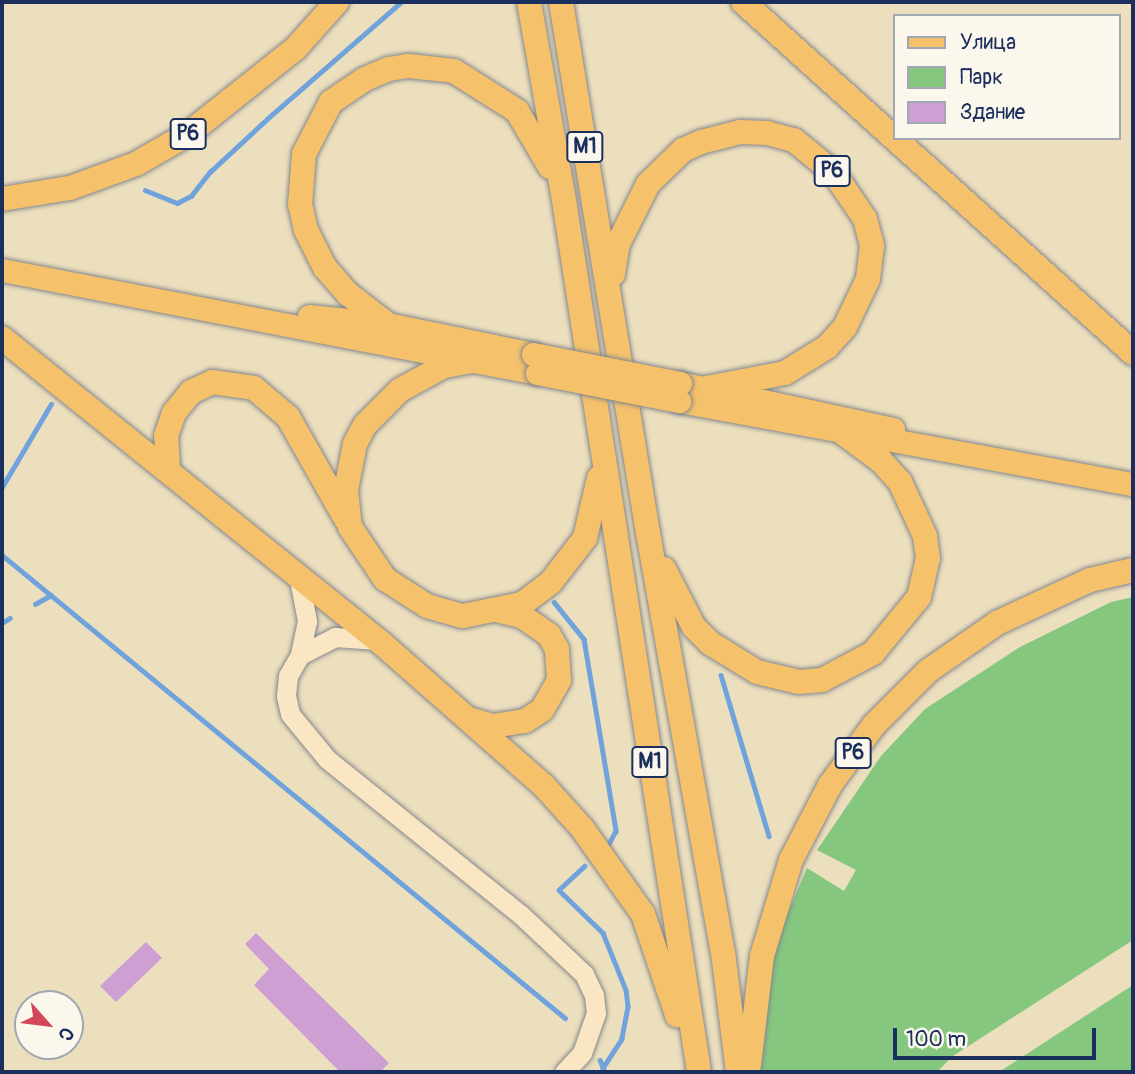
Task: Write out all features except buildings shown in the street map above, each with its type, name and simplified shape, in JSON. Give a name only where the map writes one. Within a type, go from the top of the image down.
[{"type":"highway","name":"Р6","points":[[2,199],[70,188],[136,164],[188,134],[286,57],[337,2]]},
{"type":"highway","name":"М1","points":[[529,2],[565,208],[697,1072]]},
{"type":"highway","name":"М1","points":[[561,2],[648,533],[723,952],[738,1072]]},
{"type":"highway","points":[[743,2],[894,138]]},
{"type":"highway","name":"Р6","points":[[387,324],[348,293],[326,268],[313,248],[300,205],[310,136],[331,102],[347,89],[389,69],[409,66],[454,71],[477,82],[517,111],[539,145],[565,208]]},
{"type":"highway","name":"Р6","points":[[610,292],[618,244],[635,207],[648,184],[683,150],[740,132],[767,133],[794,140],[834,173],[865,219],[872,246],[868,279],[845,327],[827,346],[785,373],[706,388]]},
{"type":"highway","points":[[896,140],[1133,353]]},
{"type":"highway","points":[[2,338],[379,641],[471,720],[582,828],[643,914],[697,1072]]},
{"type":"highway","name":"Р6","points":[[350,527],[348,464],[365,425],[383,404],[422,376],[444,366],[478,360]]},
{"type":"highway","points":[[168,469],[166,436],[174,413],[191,392],[212,382],[254,388],[288,417],[350,527],[379,571],[405,594],[463,616],[500,611],[522,604],[551,582],[585,538],[602,453]]},
{"type":"highway","name":"Р6","points":[[648,533],[684,612],[710,643],[743,664],[778,679],[799,682],[839,674],[873,653],[907,616],[925,578],[928,558],[917,511],[900,482],[881,461],[843,433]]},
{"type":"highway","name":"Р6","points":[[748,1072],[762,956],[791,860],[830,785],[874,725],[928,671],[997,623],[1078,585],[1133,570]]},
{"type":"highway","points":[[471,720],[493,726],[525,721],[542,710],[559,680],[557,649],[549,635],[522,616],[500,611]]},
{"type":"main road","name":"Р6","points":[[2,270],[478,360],[535,363]]},
{"type":"main road","name":"Р6","points":[[202,306],[387,324],[535,363],[679,392],[843,433],[1000,458],[1133,484]]},
{"type":"main road","name":"Р6","points":[[679,392],[706,388],[860,420],[1000,458]]},
{"type":"street","points":[[299,579],[307,621],[300,655],[288,676],[286,696],[304,736],[327,759],[520,914],[584,974],[594,995],[596,1013],[582,1053],[564,1072]]},
{"type":"street","points":[[300,655],[335,637],[379,641]]},
{"type":"green space","points":[[1133,597],[1133,940],[953,1056],[937,1072],[758,1072],[772,952],[807,868],[844,891],[856,870],[817,850],[881,756],[925,709],[1020,647],[1111,602]]},
{"type":"green space","points":[[1133,985],[1133,1072],[999,1072]]},
{"type":"waterway","points":[[145,190],[177,203],[191,196],[210,172],[267,119],[401,2]]},
{"type":"waterway","points":[[2,487],[51,404]]},
{"type":"waterway","points":[[2,555],[565,1018]]},
{"type":"waterway","points":[[35,604],[51,595]]},
{"type":"waterway","points":[[554,602],[584,639],[616,831],[609,844]]},
{"type":"waterway","points":[[2,623],[10,618]]},
{"type":"waterway","points":[[721,675],[769,836]]},
{"type":"waterway","points":[[585,866],[559,890],[603,933],[626,990],[628,1007],[622,1039],[603,1068]]},
{"type":"waterway","points":[[600,1060],[605,1072]]}]
